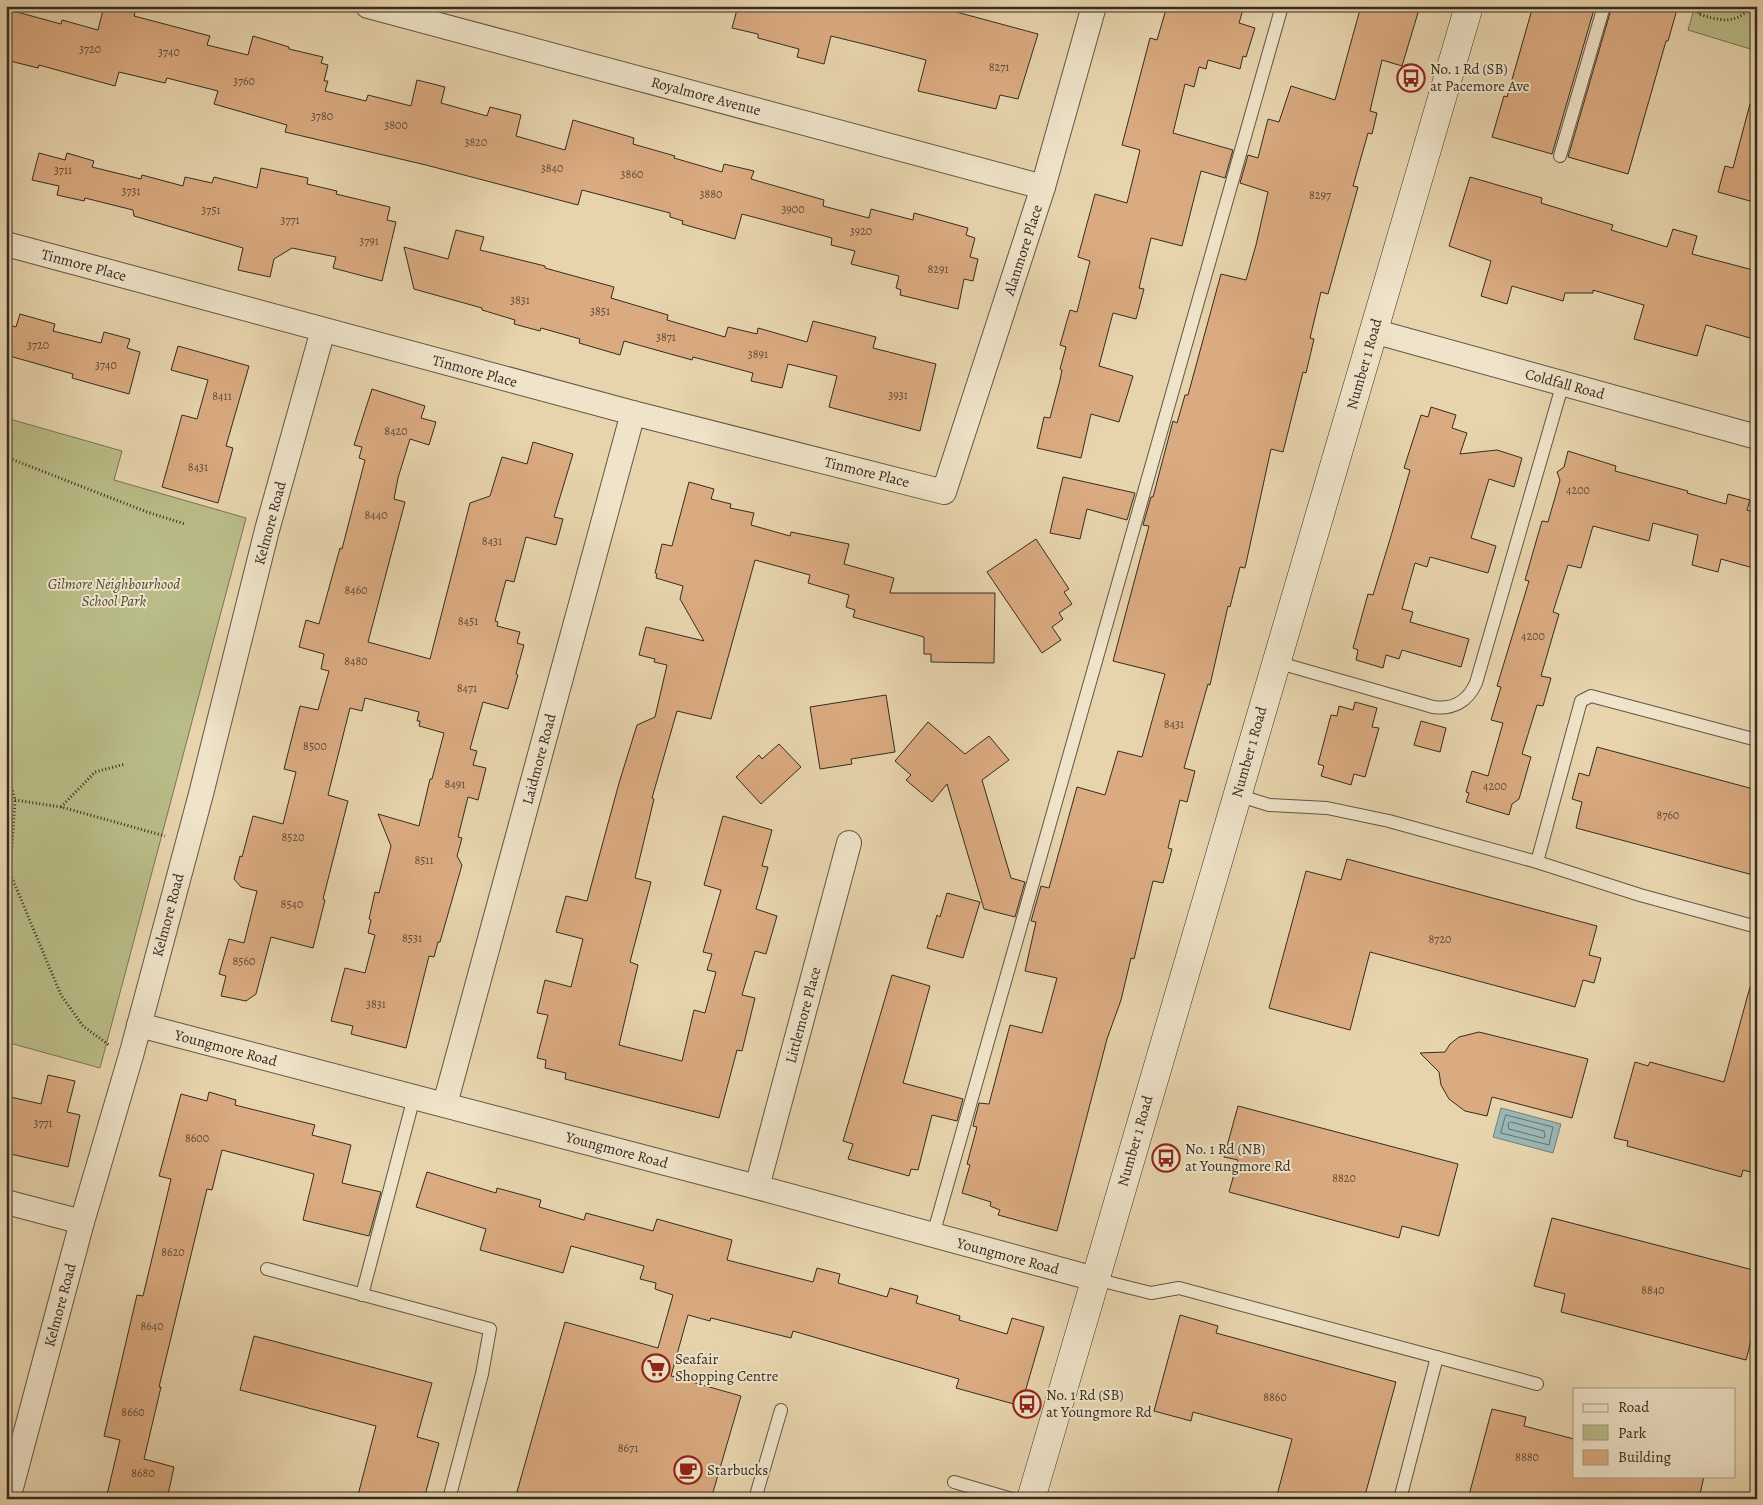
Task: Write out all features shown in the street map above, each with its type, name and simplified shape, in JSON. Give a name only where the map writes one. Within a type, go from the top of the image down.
[{"type":"main road","name":"Number 1 Road","points":[[1031,1499],[1469,6]]},
{"type":"street","name":"Royalmore Avenue","points":[[368,6],[1043,187]]},
{"type":"street","name":"Alanmore Place","points":[[944,492],[1043,187],[1094,6]]},
{"type":"street","name":"Tinmore Place","points":[[6,244],[633,413],[944,492]]},
{"type":"street","name":"Kelmore Road","points":[[8,1499],[82,1222],[132,1052],[268,530],[323,330]]},
{"type":"street","name":"Coldfall Road","points":[[1373,331],[1757,437]]},
{"type":"street","name":"Laidmore Road","points":[[445,1104],[633,413]]},
{"type":"street","name":"Littlemore Place","points":[[758,1187],[848,844]]},
{"type":"street","name":"Youngmore Road","points":[[139,1025],[758,1187],[1095,1279]]},
{"type":"street","points":[[6,1202],[82,1222]]},
{"type":"lane","points":[[933,1235],[1282,6]]},
{"type":"lane","points":[[1560,156],[1604,6]]},
{"type":"lane","points":[[1276,662],[1433,707],[1452,707],[1469,696],[1476,683],[1563,383]]},
{"type":"lane","points":[[1537,862],[1581,701],[1591,696],[1757,740]]},
{"type":"lane","points":[[1237,795],[1270,805],[1349,812],[1537,862],[1640,895],[1757,927]]},
{"type":"lane","points":[[362,1295],[414,1096]]},
{"type":"lane","points":[[267,1269],[490,1329],[482,1374],[450,1499]]},
{"type":"lane","points":[[1095,1279],[1151,1292],[1180,1288],[1537,1384]]},
{"type":"lane","points":[[1400,1499],[1437,1357]]},
{"type":"lane","points":[[755,1499],[781,1410]]},
{"type":"lane","points":[[954,1482],[1012,1499]]},
{"type":"path","points":[[1700,6],[1698,14],[1727,22],[1737,19],[1751,6]]},
{"type":"path","points":[[6,457],[185,524]]},
{"type":"path","points":[[61,807],[95,772],[125,764]]},
{"type":"path","points":[[6,767],[14,800],[10,873],[61,996],[83,1026],[110,1046],[132,1052]]},
{"type":"path","points":[[14,800],[61,807],[187,843]]},
{"type":"green space","points":[[1695,6],[1757,6],[1757,51],[1688,30]]},
{"type":"green space","name":"Gilmore Neighbourhood School Park","points":[[6,418],[122,451],[114,480],[246,518],[100,1068],[6,1042]]},
{"type":"water","points":[[1501,1108],[1561,1124],[1553,1153],[1493,1137]]},
{"type":"building","points":[[104,6],[137,6],[134,16],[210,36],[207,45],[248,55],[253,36],[289,47],[289,49],[323,57],[321,63],[328,65],[324,81],[328,81],[325,91],[366,101],[368,95],[411,106],[417,80],[445,87],[441,103],[487,116],[490,107],[521,115],[516,136],[565,150],[573,120],[634,138],[633,144],[722,172],[724,164],[754,171],[751,179],[824,200],[823,206],[869,218],[871,209],[913,220],[914,213],[968,228],[966,235],[975,238],[970,257],[978,259],[973,281],[964,279],[958,309],[900,295],[901,290],[896,288],[899,276],[851,264],[855,251],[831,245],[832,238],[742,214],[735,239],[682,224],[683,221],[670,217],[670,213],[582,190],[578,205],[426,165],[285,132],[287,125],[214,104],[218,91],[167,78],[165,83],[119,72],[115,86],[39,65],[38,68],[6,60],[6,9],[61,24],[62,20],[98,30]]},
{"type":"building","points":[[738,6],[794,6],[817,12],[819,6],[934,6],[1038,34],[1018,99],[1000,95],[996,109],[918,91],[926,60],[831,36],[824,64],[797,57],[799,49],[758,38],[758,34],[732,28]]},
{"type":"building","points":[[1167,6],[1244,6],[1239,23],[1255,28],[1246,57],[1243,56],[1240,69],[1208,60],[1206,69],[1199,67],[1194,87],[1185,84],[1173,133],[1233,150],[1225,178],[1201,171],[1182,246],[1151,238],[1139,288],[1144,289],[1136,319],[1113,313],[1099,366],[1133,376],[1119,422],[1091,414],[1081,458],[1037,448],[1044,417],[1050,418],[1060,380],[1062,370],[1060,369],[1066,347],[1060,345],[1070,310],[1077,312],[1090,261],[1078,257],[1095,194],[1127,203],[1140,150],[1122,145],[1150,38],[1157,40]]},
{"type":"building","points":[[1361,6],[1420,6],[1402,66],[1382,60],[1370,111],[1377,113],[1372,134],[1368,133],[1353,186],[1358,187],[1328,294],[1321,292],[1310,338],[1314,339],[1306,373],[1303,372],[1283,452],[1271,449],[1245,568],[1240,567],[1230,607],[1228,606],[1210,685],[1208,684],[1184,768],[1195,771],[1187,802],[1180,800],[1168,848],[1172,849],[1163,883],[1153,881],[1134,959],[1131,958],[1121,1000],[1107,1039],[1057,1231],[998,1215],[1000,1210],[990,1206],[991,1202],[962,1193],[970,1165],[967,1164],[977,1127],[973,1126],[979,1103],[989,1104],[1010,1025],[1042,1033],[1057,978],[1025,971],[1036,922],[1031,921],[1041,886],[1049,888],[1077,787],[1105,795],[1118,751],[1142,757],[1165,674],[1113,661],[1149,526],[1143,525],[1151,497],[1153,497],[1173,421],[1177,423],[1185,395],[1188,395],[1221,274],[1246,280],[1256,245],[1268,192],[1240,183],[1248,155],[1258,158],[1268,119],[1279,122],[1291,86],[1335,100]]},
{"type":"building","points":[[1533,6],[1595,6],[1552,154],[1492,137],[1504,96],[1507,97]]},
{"type":"building","points":[[1612,6],[1678,6],[1668,41],[1666,41],[1628,174],[1568,157]]},
{"type":"building","points":[[1750,104],[1757,105],[1757,203],[1718,192],[1725,166],[1733,168]]},
{"type":"building","points":[[39,153],[65,160],[67,153],[94,161],[92,167],[141,179],[142,175],[183,186],[185,177],[212,183],[214,177],[257,188],[261,168],[308,178],[307,184],[337,191],[336,194],[390,207],[387,220],[396,222],[382,281],[333,268],[336,257],[292,248],[274,259],[270,277],[238,270],[243,248],[134,216],[133,210],[85,198],[84,201],[57,195],[59,186],[32,180]]},
{"type":"building","points":[[1470,177],[1542,198],[1541,203],[1613,225],[1611,230],[1667,247],[1673,229],[1697,236],[1692,254],[1757,271],[1757,340],[1706,325],[1697,356],[1634,339],[1644,305],[1593,290],[1593,293],[1565,293],[1563,301],[1512,286],[1507,304],[1481,296],[1491,261],[1449,246]]},
{"type":"building","points":[[456,230],[484,237],[480,250],[545,266],[545,268],[614,287],[611,298],[668,315],[667,320],[725,337],[728,327],[757,334],[758,328],[807,342],[813,321],[876,337],[873,348],[936,364],[920,431],[829,407],[837,376],[788,364],[782,388],[751,381],[753,373],[693,357],[692,360],[624,341],[620,355],[579,343],[580,339],[541,328],[540,331],[514,324],[515,320],[482,310],[482,308],[414,289],[404,247],[448,259]]},
{"type":"building","points":[[20,314],[55,324],[53,331],[101,343],[104,332],[130,339],[127,348],[140,352],[129,394],[72,378],[73,374],[6,355],[6,324],[16,327]]},
{"type":"building","points":[[178,346],[249,366],[226,446],[233,448],[218,503],[162,487],[182,415],[197,419],[208,380],[171,370]]},
{"type":"building","points":[[372,389],[425,406],[421,418],[436,422],[429,445],[410,439],[398,478],[394,499],[405,502],[368,642],[430,659],[470,503],[490,496],[502,457],[527,464],[533,442],[573,454],[554,517],[563,519],[556,545],[526,537],[514,582],[506,580],[495,621],[498,622],[497,626],[520,632],[517,643],[524,645],[516,674],[518,675],[508,709],[483,702],[470,749],[477,751],[473,765],[486,768],[478,800],[468,797],[458,837],[462,838],[457,856],[462,865],[440,942],[438,942],[434,957],[429,956],[406,1048],[351,1034],[353,1026],[331,1021],[345,968],[365,973],[375,935],[368,933],[371,920],[369,919],[375,892],[379,893],[391,846],[378,814],[419,826],[430,779],[432,779],[444,733],[419,726],[420,721],[417,721],[419,712],[365,698],[362,711],[350,708],[328,795],[348,801],[323,899],[325,900],[313,948],[271,937],[256,994],[246,1001],[221,996],[226,976],[219,974],[229,939],[244,943],[257,891],[241,887],[234,879],[253,816],[283,824],[296,772],[284,769],[300,706],[318,710],[329,671],[321,669],[324,654],[299,647],[306,620],[319,624],[340,548],[342,549],[365,460],[359,458],[362,447],[354,445]]},
{"type":"building","points":[[1431,407],[1456,415],[1452,428],[1467,433],[1460,454],[1497,450],[1522,458],[1514,487],[1489,479],[1471,538],[1496,546],[1488,573],[1430,557],[1427,567],[1415,563],[1402,609],[1413,612],[1410,622],[1469,639],[1461,667],[1402,650],[1399,659],[1386,655],[1383,668],[1356,660],[1358,650],[1353,648],[1368,594],[1373,595],[1391,536],[1410,470],[1404,468],[1421,415],[1428,417]]},
{"type":"building","points":[[1568,451],[1616,466],[1615,471],[1688,491],[1687,493],[1726,504],[1728,494],[1750,500],[1747,510],[1757,513],[1757,569],[1721,559],[1718,572],[1692,565],[1698,535],[1653,523],[1649,541],[1593,526],[1581,568],[1568,565],[1553,612],[1559,614],[1541,676],[1551,678],[1543,706],[1537,705],[1522,754],[1531,757],[1519,799],[1512,804],[1509,815],[1466,802],[1469,793],[1466,792],[1472,771],[1488,776],[1503,723],[1491,720],[1501,687],[1497,686],[1529,581],[1525,580],[1542,521],[1548,522],[1560,480],[1557,472],[1564,467]]},
{"type":"building","points":[[1063,477],[1135,493],[1127,520],[1087,509],[1080,539],[1050,533]]},
{"type":"building","points":[[689,482],[714,489],[711,499],[731,504],[730,508],[754,513],[751,525],[790,536],[791,532],[849,544],[844,564],[894,578],[890,593],[995,593],[994,663],[931,662],[931,654],[924,654],[924,637],[853,617],[855,610],[846,607],[849,595],[808,583],[810,575],[755,560],[711,719],[677,711],[652,798],[654,799],[635,878],[651,882],[630,962],[638,965],[619,1045],[682,1061],[694,1010],[705,1013],[716,972],[707,970],[712,954],[703,952],[721,890],[704,885],[723,816],[772,830],[762,866],[768,867],[756,909],[777,916],[766,954],[755,951],[742,995],[755,998],[742,1051],[737,1050],[719,1118],[565,1079],[566,1073],[545,1068],[546,1060],[537,1058],[548,1015],[537,1013],[545,980],[571,987],[583,939],[556,932],[566,896],[587,901],[637,725],[655,717],[667,665],[654,662],[655,659],[639,655],[646,627],[704,641],[680,599],[683,586],[656,578],[657,574],[655,573],[662,544],[672,546]]},
{"type":"building","points":[[1036,539],[1069,589],[1064,592],[1072,604],[1059,613],[1063,619],[1052,627],[1061,640],[1042,653],[987,572]]},
{"type":"building","points":[[886,695],[895,752],[851,759],[852,764],[820,769],[810,707]]},
{"type":"building","points":[[1355,702],[1377,708],[1372,727],[1379,728],[1365,777],[1354,774],[1351,785],[1321,776],[1324,766],[1318,764],[1331,715],[1337,716],[1339,706],[1353,710]]},
{"type":"building","points":[[1421,721],[1446,728],[1440,752],[1414,745]]},
{"type":"building","points":[[928,722],[965,754],[989,736],[1009,760],[982,780],[1011,878],[1025,882],[1015,917],[984,909],[947,784],[932,802],[906,780],[911,775],[895,761]]},
{"type":"building","points":[[779,744],[801,767],[761,804],[736,777],[759,755],[762,759]]},
{"type":"building","points":[[1597,747],[1757,790],[1757,876],[1576,828],[1582,802],[1572,799],[1579,773],[1589,776]]},
{"type":"building","points":[[1347,859],[1597,926],[1589,955],[1601,958],[1594,983],[1583,980],[1575,1007],[1370,952],[1350,1030],[1269,1008],[1306,871],[1341,880]]},
{"type":"building","points":[[947,893],[980,902],[963,958],[927,948],[937,915],[940,917]]},
{"type":"building","points":[[892,975],[930,986],[903,1083],[963,1099],[957,1121],[932,1115],[918,1170],[911,1169],[909,1176],[848,1159],[853,1144],[843,1141]]},
{"type":"building","points":[[1750,987],[1757,988],[1757,1174],[1743,1170],[1741,1177],[1627,1146],[1628,1141],[1614,1138],[1635,1062],[1648,1066],[1650,1062],[1724,1082]]},
{"type":"building","points":[[1479,1032],[1588,1059],[1572,1118],[1492,1097],[1487,1116],[1465,1111],[1449,1099],[1441,1085],[1439,1072],[1420,1053],[1445,1052],[1450,1044],[1459,1037]]},
{"type":"building","points":[[48,1075],[75,1081],[67,1112],[80,1115],[68,1167],[6,1153],[6,1096],[41,1104]]},
{"type":"building","points":[[209,1092],[236,1100],[235,1105],[315,1125],[312,1135],[351,1145],[342,1183],[381,1192],[369,1236],[303,1220],[314,1174],[222,1150],[212,1190],[207,1189],[159,1387],[161,1387],[144,1459],[174,1467],[167,1499],[106,1499],[120,1440],[104,1436],[137,1295],[143,1296],[171,1179],[159,1176],[181,1094],[207,1101]]},
{"type":"building","points":[[1238,1106],[1458,1164],[1439,1236],[1402,1226],[1399,1238],[1229,1192],[1238,1160],[1224,1157]]},
{"type":"building","points":[[427,1172],[496,1193],[497,1188],[541,1200],[539,1207],[584,1220],[586,1213],[653,1231],[657,1219],[732,1240],[727,1260],[813,1282],[817,1268],[840,1274],[838,1283],[887,1297],[890,1288],[918,1296],[916,1303],[960,1316],[959,1320],[1007,1334],[1012,1318],[1044,1327],[1021,1406],[956,1388],[959,1379],[793,1331],[791,1338],[711,1318],[710,1321],[688,1315],[671,1376],[741,1396],[711,1499],[515,1499],[565,1322],[658,1348],[673,1295],[655,1289],[656,1283],[640,1279],[644,1266],[571,1246],[563,1273],[480,1250],[486,1229],[416,1207]]},
{"type":"building","points":[[1552,1218],[1757,1271],[1757,1318],[1746,1360],[1561,1312],[1565,1294],[1534,1286]]},
{"type":"building","points":[[1180,1315],[1218,1326],[1216,1333],[1396,1382],[1364,1499],[1276,1499],[1292,1439],[1193,1412],[1191,1421],[1154,1411]]},
{"type":"building","points":[[254,1336],[432,1383],[417,1437],[439,1443],[424,1499],[357,1499],[376,1426],[240,1390]]},
{"type":"building","points":[[1492,1409],[1526,1417],[1524,1426],[1573,1439],[1573,1478],[1704,1478],[1699,1499],[1468,1499]]},
{"type":"place","name":"No. 1 Rd (SB) at Pacemore Ave","points":[[1411,78]]},
{"type":"place","name":"No. 1 Rd (NB) at Youngmore Rd","points":[[1166,1158]]},
{"type":"place","name":"Seafair Shopping Centre","points":[[656,1368]]},
{"type":"place","name":"No. 1 Rd (SB) at Youngmore Rd","points":[[1027,1404]]},
{"type":"place","name":"Starbucks","points":[[688,1470]]}]
